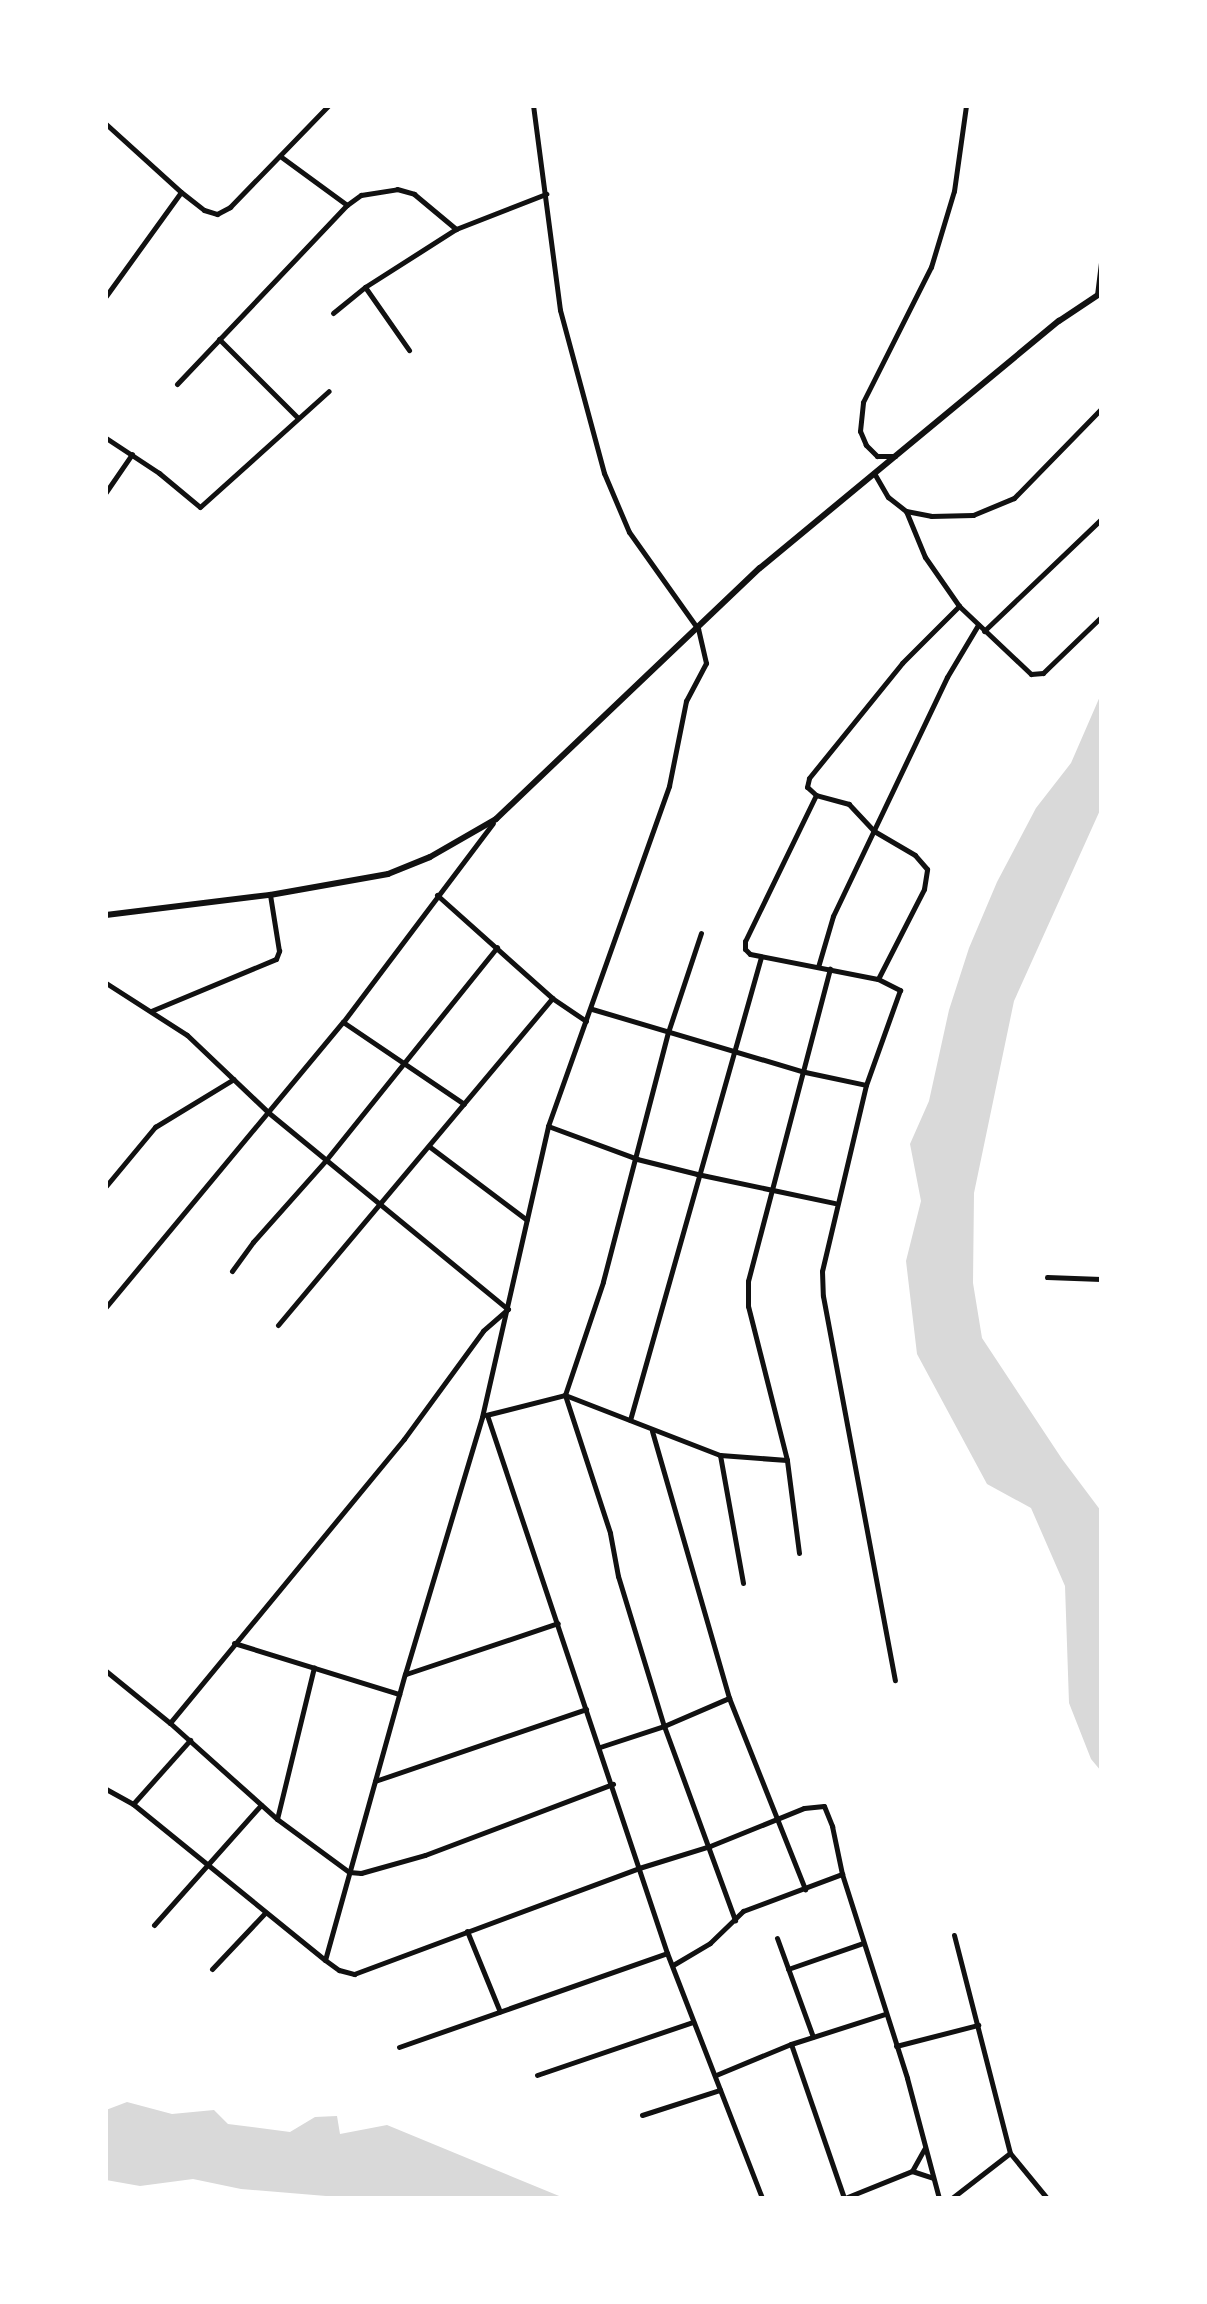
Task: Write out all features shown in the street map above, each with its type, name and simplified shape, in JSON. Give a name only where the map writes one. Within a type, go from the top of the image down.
[{"type":"street","points":[[106,124],[181,192],[210,213],[223,212],[327,106]]},
{"type":"street","points":[[325,1960],[399,1694],[484,1416],[548,1126],[669,786],[686,701],[706,663],[698,629],[655,572],[614,503],[560,310],[533,106]]},
{"type":"street","points":[[895,456],[877,456],[866,445],[860,431],[863,402],[931,267],[954,191],[966,106]]},
{"type":"street","points":[[280,156],[347,205]]},
{"type":"street","points":[[177,384],[347,205],[377,190],[397,189],[431,205],[456,229]]},
{"type":"street","points":[[106,296],[181,192]]},
{"type":"street","points":[[333,313],[365,287],[456,229],[546,194]]},
{"type":"street","points":[[107,1304],[343,1022],[496,819],[760,568],[1059,321],[1099,294],[1101,260]]},
{"type":"street","points":[[365,287],[409,350]]},
{"type":"street","points":[[219,339],[297,417]]},
{"type":"street","points":[[106,438],[132,454],[200,507],[329,391]]},
{"type":"street","points":[[906,511],[947,516],[973,515],[994,509],[1029,484],[1085,422],[1101,409]]},
{"type":"street","points":[[106,492],[132,454]]},
{"type":"street","points":[[874,472],[888,497],[906,511],[925,557],[959,606],[1031,674],[1038,675],[1101,617]]},
{"type":"street","points":[[984,631],[1101,519]]},
{"type":"street","points":[[878,979],[924,889],[927,869],[915,855],[874,831],[849,804],[816,795],[807,787],[809,778],[902,663],[959,606]]},
{"type":"street","points":[[818,967],[833,916],[947,677],[978,625]]},
{"type":"street","points":[[816,795],[745,941],[747,952],[761,957],[878,979],[900,990],[866,1085],[835,1203],[822,1271],[823,1296],[895,1680]]},
{"type":"street","points":[[106,915],[270,895],[388,874],[430,857],[496,819]]},
{"type":"street","points":[[151,1011],[276,959],[279,951],[270,895]]},
{"type":"street","points":[[437,895],[552,998],[586,1021]]},
{"type":"street","points":[[701,933],[668,1032],[603,1282],[565,1395],[610,1533],[618,1576],[664,1726],[735,1920]]},
{"type":"street","points":[[232,1271],[266,1225],[326,1160],[497,947]]},
{"type":"street","points":[[630,1420],[697,1174],[761,957]]},
{"type":"street","points":[[799,1553],[787,1460],[748,1306],[748,1281],[830,969]]},
{"type":"street","points":[[106,983],[187,1035],[269,1113],[508,1309]]},
{"type":"street","points":[[278,1325],[381,1206],[552,998]]},
{"type":"street","points":[[592,1009],[805,1072],[866,1085]]},
{"type":"street","points":[[343,1022],[464,1104]]},
{"type":"street","points":[[106,1186],[155,1127],[234,1079]]},
{"type":"street","points":[[548,1126],[637,1159],[772,1193],[835,1203]]},
{"type":"street","points":[[430,1147],[527,1220]]},
{"type":"street","points":[[1047,1277],[1101,1279]]},
{"type":"street","points":[[170,1723],[404,1439],[483,1331],[508,1309]]},
{"type":"street","points":[[484,1416],[565,1395],[720,1455],[787,1460]]},
{"type":"street","points":[[484,1416],[613,1784],[667,1953],[762,2198]]},
{"type":"street","points":[[652,1431],[729,1698],[805,1889]]},
{"type":"street","points":[[720,1455],[743,1583]]},
{"type":"street","points":[[405,1674],[558,1623]]},
{"type":"street","points":[[234,1643],[399,1694]]},
{"type":"street","points":[[277,1819],[314,1667]]},
{"type":"street","points":[[106,1671],[190,1740],[277,1819],[349,1872],[361,1873],[425,1855],[613,1784]]},
{"type":"street","points":[[599,1747],[664,1726],[729,1698]]},
{"type":"street","points":[[374,1782],[586,1709]]},
{"type":"street","points":[[133,1804],[190,1740]]},
{"type":"street","points":[[106,1789],[133,1804],[325,1960],[339,1970],[354,1974],[639,1868],[710,1846],[813,1805],[824,1806],[863,1943],[907,2078],[939,2198]]},
{"type":"street","points":[[154,1925],[261,1805]]},
{"type":"street","points":[[673,1965],[710,1943],[753,1906],[842,1874]]},
{"type":"street","points":[[212,1969],[265,1913]]},
{"type":"street","points":[[467,1931],[500,2012]]},
{"type":"street","points":[[954,1935],[1010,2153],[1047,2198]]},
{"type":"street","points":[[777,1938],[813,2037]]},
{"type":"street","points":[[788,1969],[863,1943]]},
{"type":"street","points":[[399,2047],[667,1953]]},
{"type":"street","points":[[716,2075],[791,2044],[885,2014]]},
{"type":"street","points":[[537,2075],[693,2022]]},
{"type":"street","points":[[896,2046],[978,2025]]},
{"type":"street","points":[[791,2044],[844,2198],[912,2171],[924,2149]]},
{"type":"street","points":[[642,2115],[720,2090]]},
{"type":"street","points":[[952,2198],[1010,2153]]},
{"type":"street","points":[[912,2171],[933,2178]]},
{"type":"shaded area","points":[[1101,694],[1101,808],[1014,1001],[974,1193],[973,1283],[982,1338],[1062,1459],[1101,1511],[1101,1771],[1091,1759],[1069,1703],[1065,1586],[1031,1508],[987,1484],[917,1354],[906,1261],[921,1201],[910,1144],[929,1101],[949,1010],[969,948],[997,882],[1036,808],[1071,763]]},
{"type":"shaded area","points":[[127,2102],[172,2114],[214,2110],[228,2124],[290,2132],[315,2117],[337,2116],[340,2134],[387,2125],[564,2198],[350,2198],[241,2189],[193,2179],[140,2186],[106,2180],[106,2110]]}]
